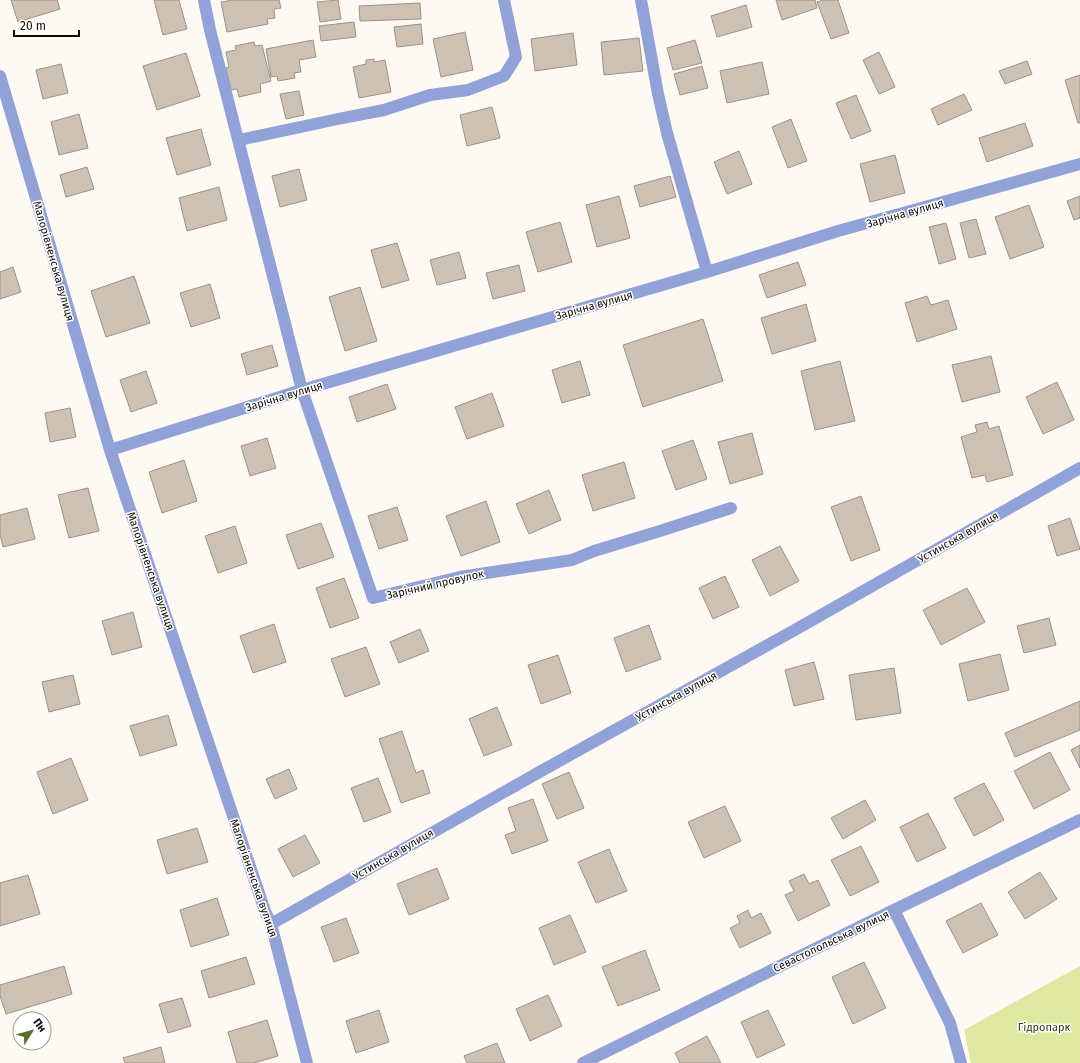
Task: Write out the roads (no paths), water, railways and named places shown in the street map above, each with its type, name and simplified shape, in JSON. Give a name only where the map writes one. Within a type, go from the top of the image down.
[{"type":"street","points":[[204,0],[210,30],[302,390]]},
{"type":"street","points":[[239,140],[338,118],[384,110],[430,95],[468,90],[504,76],[516,57],[504,0]]},
{"type":"street","points":[[641,0],[658,94],[667,133],[707,272]]},
{"type":"street","name":"Малорівненська вулиця","points":[[0,76],[110,450],[265,911],[271,924],[306,1063]]},
{"type":"street","name":"Зарічна вулиця","points":[[110,450],[302,390],[707,272],[838,232],[1080,164]]},
{"type":"street","name":"Зарічний провулок","points":[[302,390],[373,598],[460,576],[572,560],[594,551],[731,508]]},
{"type":"street","name":"Устинська вулиця","points":[[271,924],[543,770],[793,632],[1080,468]]},
{"type":"street","name":"Севастопольська вулиця","points":[[583,1063],[1080,820]]},
{"type":"street","points":[[894,910],[950,1023],[961,1063]]},
{"type":"park label","name":"Гідропарк","points":[[1044,1027]]}]
